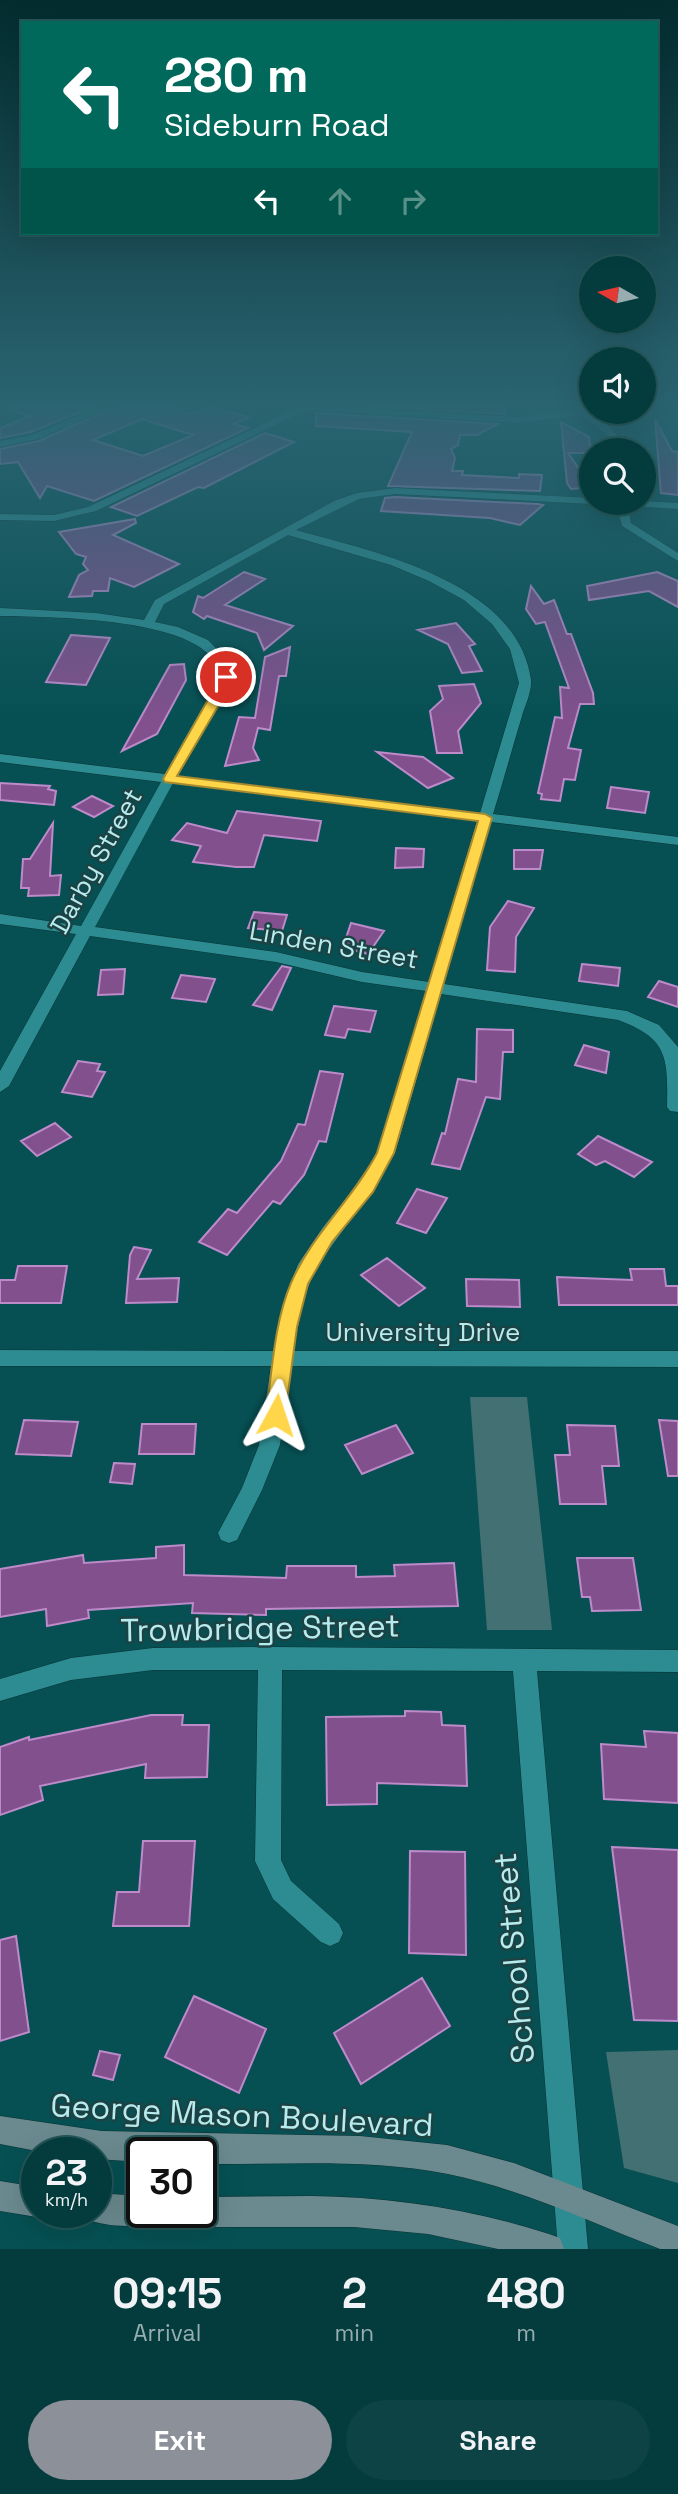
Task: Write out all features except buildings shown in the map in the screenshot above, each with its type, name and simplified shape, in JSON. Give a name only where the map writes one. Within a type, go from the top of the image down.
[{"type":"street","points":[[0,517],[54,518],[88,510]]},
{"type":"street","points":[[148,624],[159,602],[327,510]]},
{"type":"street","points":[[624,515],[626,524],[678,558]]},
{"type":"street","points":[[229,1533],[251,1492],[268,1449],[288,1327],[307,1266],[326,1237],[367,1188],[386,1153],[525,683],[520,654],[510,635],[477,603],[439,582],[286,531]]},
{"type":"street","name":"Darby Street","points":[[0,612],[148,624],[200,639],[218,653],[226,667],[224,686],[169,779],[0,1086]]},
{"type":"street","points":[[0,758],[678,841]]},
{"type":"street","name":"Linden Street","points":[[0,919],[276,957],[435,988],[621,1015],[639,1020],[660,1033],[674,1050],[677,1065],[676,1107]]},
{"type":"street","name":"University Drive","points":[[0,1358],[678,1359]]},
{"type":"street","points":[[270,1658],[268,1861],[282,1890],[330,1933]]},
{"type":"street","name":"Trowbridge Street","points":[[0,1690],[59,1672],[104,1663],[153,1659],[678,1661]]},
{"type":"street","name":"School Street","points":[[524,1660],[573,2249]]},
{"type":"street","name":"George Mason Boulevard","points":[[0,2130],[41,2140],[114,2148],[218,2150],[293,2147],[414,2155],[488,2171],[570,2198],[678,2241]]},
{"type":"street","points":[[0,2196],[21,2199]]},
{"type":"street","points":[[217,2212],[355,2212],[438,2222],[516,2238],[549,2249]]},
{"type":"shaded area","points":[[470,1397],[527,1397],[552,1630],[487,1630]]},
{"type":"shaded area","points":[[678,2050],[678,2183],[624,2168],[606,2052]]},
{"type":"route","points":[[226,677],[224,686],[169,779],[485,818],[478,833],[386,1153],[367,1188],[326,1237],[299,1283],[288,1327],[277,1391],[276,1415]]}]
